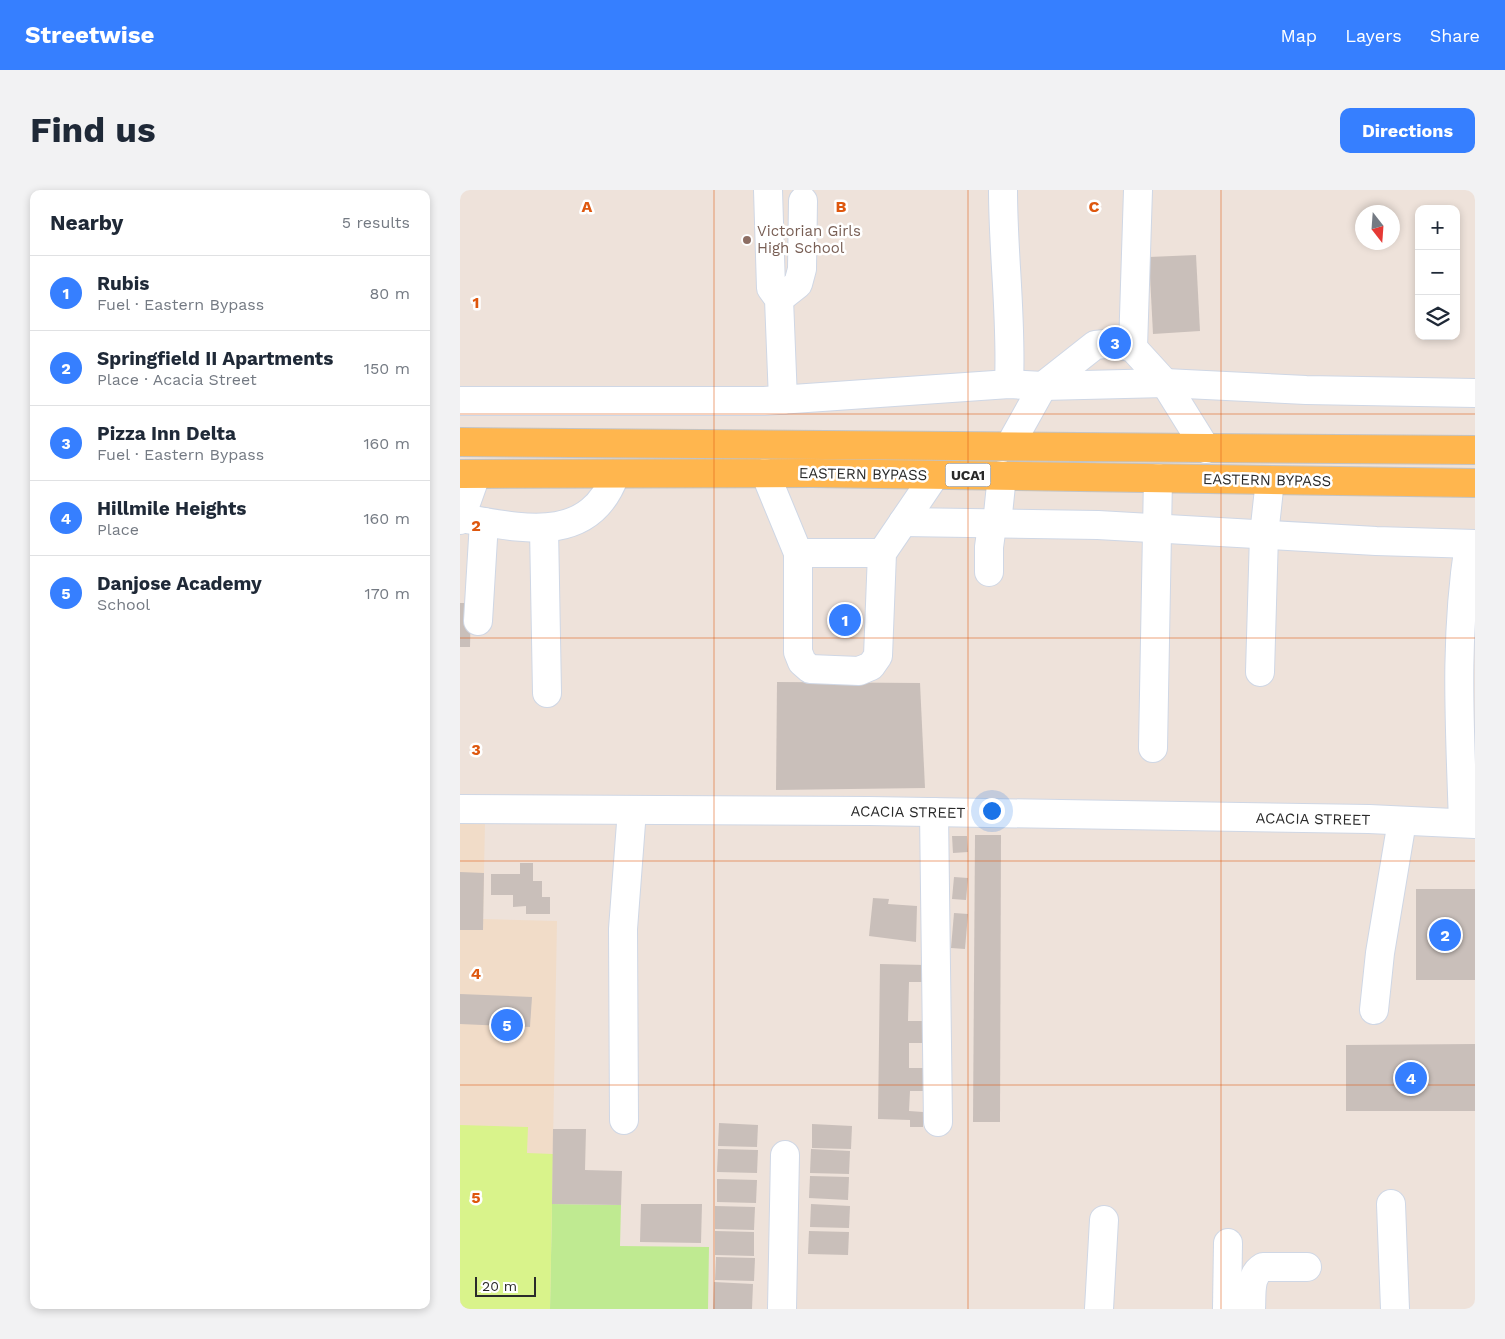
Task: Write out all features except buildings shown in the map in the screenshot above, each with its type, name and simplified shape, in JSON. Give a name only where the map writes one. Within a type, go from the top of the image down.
[{"type":"main road","name":"EASTERN BYPASS","points":[[460,442],[1475,450]]},
{"type":"main road","name":"EASTERN BYPASS","points":[[468,474],[765,473],[1475,482]]},
{"type":"main road","points":[[1428,482],[1475,495]]},
{"type":"street","points":[[768,190],[771,288],[779,299],[783,400]]},
{"type":"street","points":[[1003,190],[1003,241],[1011,336],[1009,384]]},
{"type":"street","points":[[1133,348],[1138,190]]},
{"type":"street","points":[[779,299],[798,284],[802,268],[803,201]]},
{"type":"street","points":[[1010,445],[1044,386],[1095,345],[1115,343],[1133,348],[1165,383],[1206,449]]},
{"type":"street","points":[[460,401],[783,400],[1009,384],[1044,386],[1165,383],[1306,390],[1475,393]]},
{"type":"street","points":[[765,473],[798,553],[798,652],[802,662],[810,669],[859,671],[871,666],[878,656],[882,553],[934,475]]},
{"type":"street","points":[[468,474],[468,520],[478,621]]},
{"type":"street","points":[[468,520],[544,528],[563,526],[584,518],[600,505],[608,494],[615,475]]},
{"type":"street","points":[[989,572],[988,547],[1002,475]]},
{"type":"street","points":[[1153,748],[1155,528],[1158,478]]},
{"type":"street","points":[[1260,672],[1264,535],[1270,480]]},
{"type":"street","points":[[903,522],[1098,525],[1264,535],[1472,544],[1462,588],[1458,660],[1469,824]]},
{"type":"street","points":[[544,528],[547,693]]},
{"type":"street","points":[[798,553],[882,553]]},
{"type":"street","name":"ACACIA STREET","points":[[460,809],[934,812],[1469,824]]},
{"type":"street","points":[[624,1120],[624,929],[632,810]]},
{"type":"street","points":[[934,812],[938,1122]]},
{"type":"street","points":[[1374,1010],[1380,953],[1402,821]]},
{"type":"street","points":[[782,1309],[785,1155]]},
{"type":"street","points":[[1391,1204],[1394,1309]]},
{"type":"street","points":[[1100,1309],[1104,1220]]},
{"type":"street","points":[[1227,1309],[1228,1244]]},
{"type":"street","points":[[1251,1309],[1253,1277],[1257,1271],[1263,1268],[1307,1267]]},
{"type":"shaded area","points":[[460,823],[485,823],[483,919],[557,921],[550,1309],[460,1309]]},
{"type":"green space","points":[[460,1125],[528,1127],[527,1153],[553,1154],[550,1309],[460,1309]]},
{"type":"green space","points":[[552,1204],[621,1205],[620,1246],[709,1247],[708,1309],[550,1309]]},
{"type":"place","name":"Victorian Girls High School","points":[[747,240]]},
{"type":"place","name":"Pizza Inn Delta","points":[[1115,343]]},
{"type":"place","name":"Rubis","points":[[845,620]]},
{"type":"place","name":"Springfield II Apartments","points":[[1445,935]]},
{"type":"place","name":"Danjose Academy","points":[[507,1025]]},
{"type":"place","name":"Hillmile Heights","points":[[1411,1078]]}]
